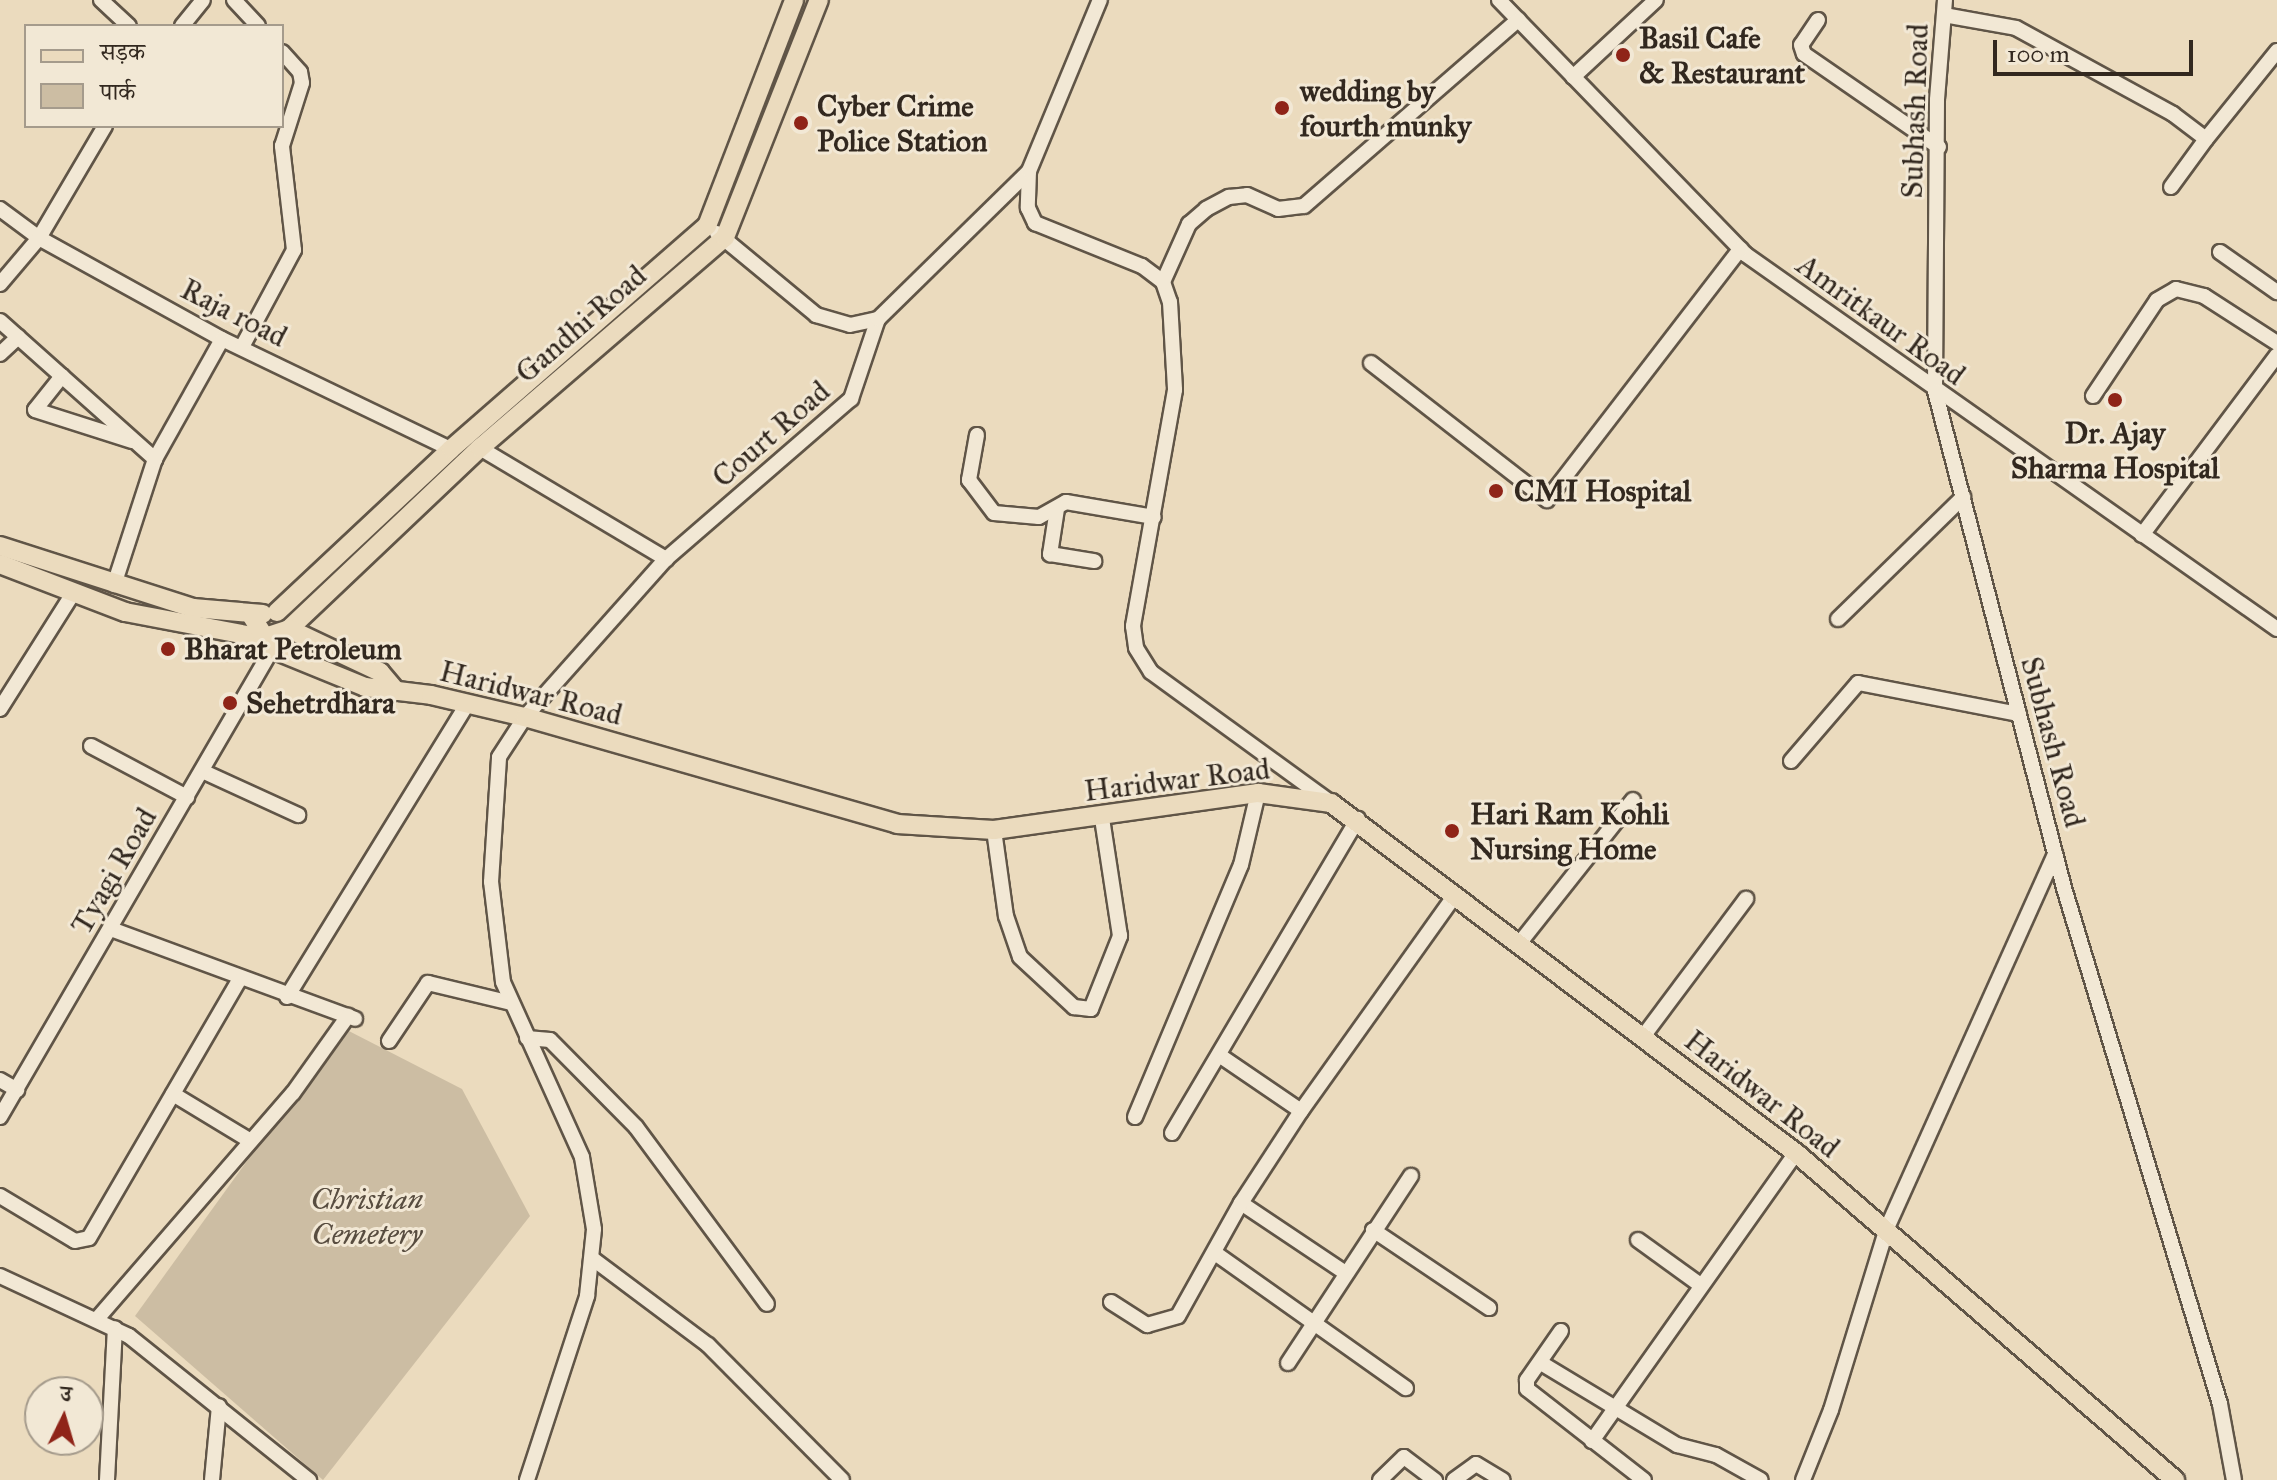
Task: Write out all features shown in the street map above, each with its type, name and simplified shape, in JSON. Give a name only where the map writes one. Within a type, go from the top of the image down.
[{"type":"main road","name":"Gandhi Road","points":[[277,612],[451,449],[707,226],[794,0]]},
{"type":"main road","name":"Gandhi Road","points":[[289,629],[480,448],[725,237],[819,0]]},
{"type":"main road","points":[[0,546],[193,608],[251,615],[277,612],[289,629],[267,644],[125,612],[0,564]]},
{"type":"main road","points":[[251,615],[267,644]]},
{"type":"main road","name":"Haridwar Road","points":[[289,629],[380,672],[396,691]]},
{"type":"main road","name":"Haridwar Road","points":[[267,644],[365,687],[525,717],[897,824],[994,830],[1102,818],[1258,793],[1331,803],[1358,819],[1518,945],[1796,1153],[1887,1228],[2175,1480]]},
{"type":"street","points":[[101,0],[127,24]]},
{"type":"street","points":[[186,24],[203,0]]},
{"type":"street","points":[[234,0],[256,24]]},
{"type":"street","name":"Court Road","points":[[527,1480],[576,1336],[593,1259],[594,1229],[582,1157],[503,982],[491,882],[499,757],[525,717],[666,559],[851,399],[878,319],[1029,171],[1100,0]]},
{"type":"street","name":"Amritkaur Road","points":[[1500,0],[1740,249],[1935,391],[2277,629]]},
{"type":"street","points":[[1573,77],[1656,0]]},
{"type":"street","points":[[1944,8],[2016,28],[2160,106],[2206,139]]},
{"type":"street","name":"Subhash Road","points":[[1944,8],[1935,391],[2055,854],[2220,1404],[2234,1480]]},
{"type":"street","points":[[1331,803],[1151,672],[1136,648],[1133,626],[1175,390],[1174,338],[1163,282],[1189,224],[1206,209],[1229,197],[1247,195],[1287,211],[1304,206],[1518,20]]},
{"type":"street","points":[[1818,20],[1801,45],[1804,54],[1939,147]]},
{"type":"street","points":[[2171,187],[2277,51]]},
{"type":"street","points":[[242,347],[292,257],[282,146],[286,118],[302,76],[284,54]]},
{"type":"street","points":[[0,284],[39,238],[104,128]]},
{"type":"street","points":[[1029,171],[1028,208],[1035,223],[1142,266],[1163,282]]},
{"type":"street","name":"Raja road","points":[[0,209],[39,238],[222,339],[451,449]]},
{"type":"street","points":[[707,226],[725,237],[816,315],[850,325],[878,319]]},
{"type":"street","points":[[1371,363],[1547,500],[1740,249]]},
{"type":"street","points":[[2220,252],[2277,292]]},
{"type":"street","points":[[2093,396],[2157,300],[2176,289],[2204,296],[2277,343]]},
{"type":"street","points":[[0,321],[155,459]]},
{"type":"street","points":[[0,354],[18,337]]},
{"type":"street","points":[[114,585],[155,459],[222,339]]},
{"type":"street","points":[[2142,535],[2277,355]]},
{"type":"street","points":[[62,376],[35,410],[136,443]]},
{"type":"street","points":[[977,435],[969,480],[994,513],[1039,517],[1066,502],[1154,517]]},
{"type":"street","points":[[480,448],[666,559]]},
{"type":"street","points":[[1838,619],[1963,497]]},
{"type":"street","points":[[1057,509],[1050,554],[1094,561]]},
{"type":"street","points":[[0,709],[74,592]]},
{"type":"street","name":"Tyagi Road","points":[[0,1117],[202,771],[267,644]]},
{"type":"street","points":[[1791,761],[1858,683],[2019,714]]},
{"type":"street","points":[[287,997],[467,704]]},
{"type":"street","points":[[91,746],[187,797]]},
{"type":"street","points":[[202,771],[298,815]]},
{"type":"street","points":[[1135,1117],[1241,865],[1258,793]]},
{"type":"street","points":[[1518,945],[1633,800]]},
{"type":"street","points":[[994,830],[1006,916],[1020,957],[1074,1007],[1091,1009],[1120,936],[1102,818]]},
{"type":"street","points":[[1172,1133],[1358,819]]},
{"type":"street","points":[[1806,1479],[1831,1410],[1887,1228],[2055,854]]},
{"type":"street","points":[[1111,1302],[1147,1325],[1167,1323],[1190,1301],[1241,1203],[1301,1111],[1455,895]]},
{"type":"street","points":[[1642,1038],[1746,899]]},
{"type":"street","points":[[97,1319],[249,1140],[293,1093],[352,1018],[239,980],[111,929]]},
{"type":"street","points":[[0,1196],[75,1241],[89,1238],[239,980]]},
{"type":"street","points":[[389,1041],[428,983],[511,1003]]},
{"type":"street","points":[[527,1038],[550,1040],[636,1127],[767,1304]]},
{"type":"street","points":[[1219,1055],[1301,1111]]},
{"type":"street","points":[[0,1080],[17,1090]]},
{"type":"street","points":[[173,1094],[249,1140]]},
{"type":"street","points":[[1592,1441],[1699,1284],[1796,1153]]},
{"type":"street","points":[[1288,1363],[1344,1272],[1411,1176]]},
{"type":"street","points":[[1241,1203],[1344,1272]]},
{"type":"street","points":[[1373,1230],[1489,1308]]},
{"type":"street","points":[[1638,1240],[1699,1284]]},
{"type":"street","points":[[1215,1253],[1406,1388]]},
{"type":"street","points":[[593,1259],[708,1345],[842,1480]]},
{"type":"street","points":[[0,1276],[115,1328],[219,1406],[309,1480]]},
{"type":"street","points":[[107,1480],[115,1328]]},
{"type":"street","points":[[1561,1331],[1527,1389],[1644,1480]]},
{"type":"street","points":[[1541,1363],[1677,1445],[1710,1452],[1761,1480]]},
{"type":"street","points":[[212,1480],[219,1406]]},
{"type":"street","points":[[1380,1480],[1404,1457],[1435,1480]]},
{"type":"street","points":[[1454,1480],[1476,1464],[1503,1480]]},
{"type":"green space","name":"Christian Cemetery","points":[[343,1028],[462,1089],[530,1216],[323,1480],[135,1316]]},
{"type":"place","name":"Basil Cafe & Restaurant","points":[[1623,55]]},
{"type":"place","name":"wedding by fourth munky","points":[[1282,108]]},
{"type":"place","name":"Cyber Crime Police Station","points":[[801,123]]},
{"type":"place","name":"Dr. Ajay Sharma Hospital","points":[[2115,400]]},
{"type":"place","name":"CMI Hospital","points":[[1496,491]]},
{"type":"place","name":"Bharat Petroleum","points":[[168,649]]},
{"type":"place","name":"Sehetrdhara","points":[[230,703]]},
{"type":"place","name":"Hari Ram Kohli Nursing Home","points":[[1452,831]]}]
